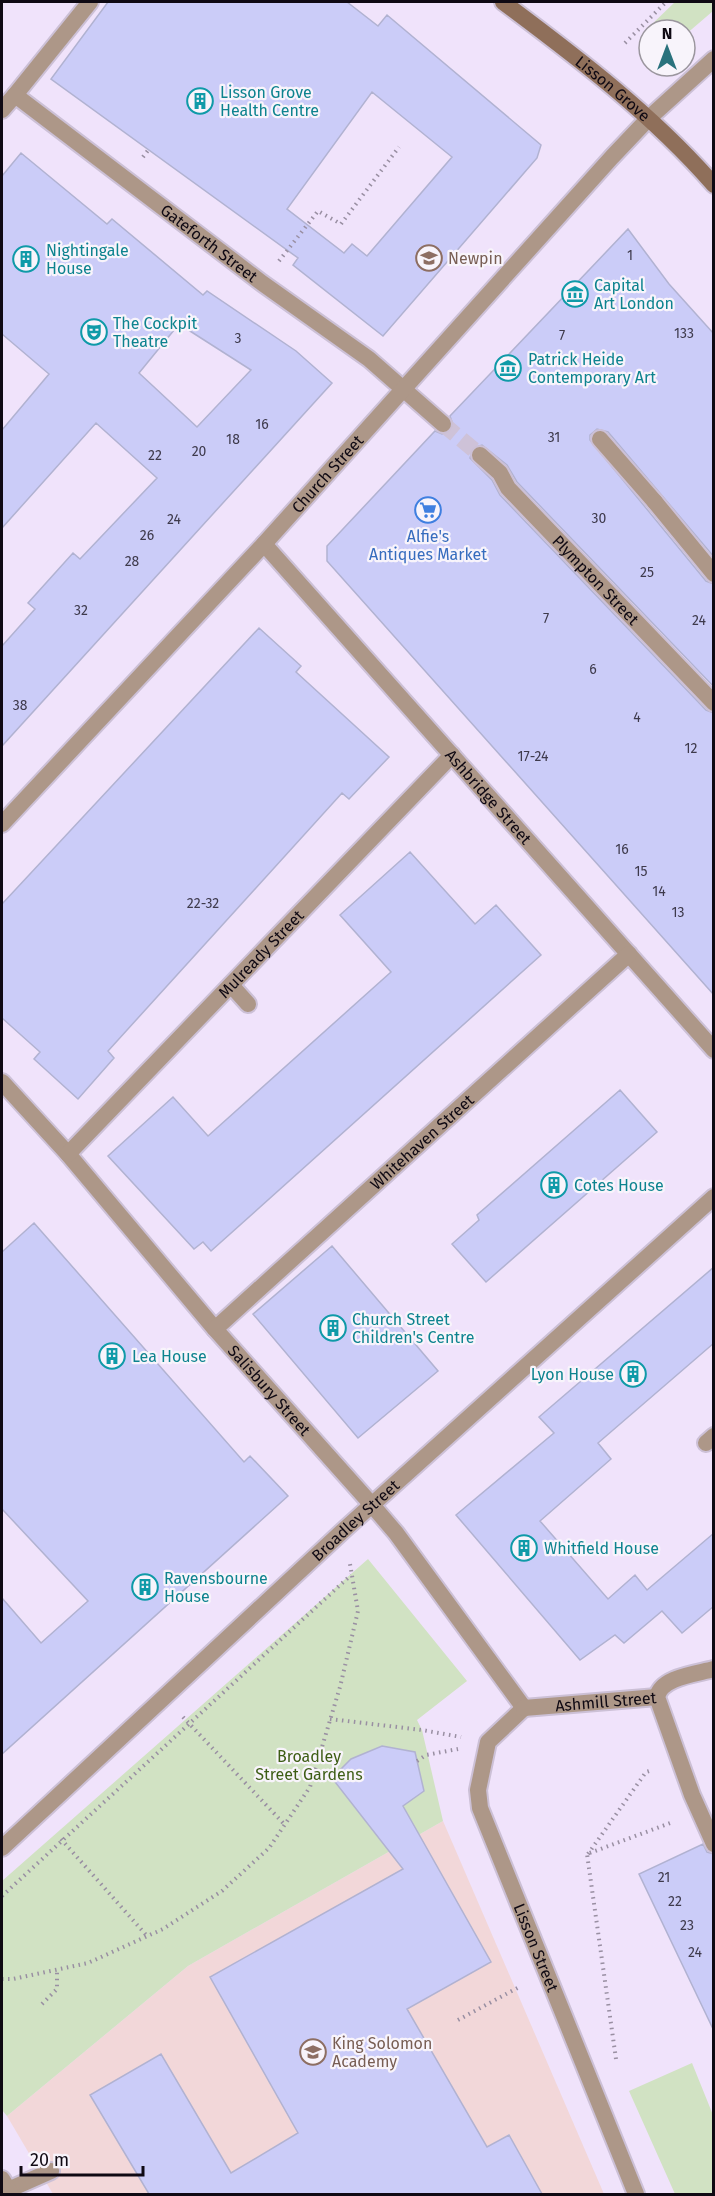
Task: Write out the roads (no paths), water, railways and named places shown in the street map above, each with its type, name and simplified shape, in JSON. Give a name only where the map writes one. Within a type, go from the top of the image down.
[{"type":"main road","name":"Lisson Grove","points":[[503,2],[577,57],[649,118],[714,185]]},
{"type":"street","points":[[2,110],[90,2]]},
{"type":"street","name":"Church Street","points":[[2,824],[264,544],[649,118],[714,58]]},
{"type":"street","name":"Gateforth Street","points":[[15,95],[262,283],[369,359],[404,390]]},
{"type":"street","points":[[404,390],[443,424]]},
{"type":"street","points":[[600,439],[714,574]]},
{"type":"street","name":"Plympton Street","points":[[480,455],[501,473],[508,488],[714,703]]},
{"type":"street","name":"Ashbridge Street","points":[[264,544],[714,1050]]},
{"type":"street","name":"Mulready Street","points":[[68,1154],[452,755]]},
{"type":"street","name":"Whitehaven Street","points":[[215,1329],[629,954]]},
{"type":"street","points":[[231,985],[248,1004]]},
{"type":"street","name":"Salisbury Street","points":[[2,1082],[68,1154],[215,1329],[396,1533],[524,1708]]},
{"type":"street","name":"Broadley Street","points":[[2,1848],[346,1528],[714,1197]]},
{"type":"street","name":"Ashmill Street","points":[[524,1708],[657,1697],[658,1689],[665,1683],[714,1669]]},
{"type":"street","points":[[657,1697],[699,1812],[714,1844]]},
{"type":"street","name":"Lisson Street","points":[[524,1708],[488,1742],[478,1790],[480,1808],[636,2194]]},
{"type":"street","points":[[7,2188],[51,2170]]},
{"type":"tunnel","points":[[443,424],[480,455]]},
{"type":"place","name":"Lisson Grove Health Centre","points":[[200,101]]},
{"type":"place","name":"Newpin","points":[[429,258]]},
{"type":"place","name":"Nightingale House","points":[[26,259]]},
{"type":"place","name":"Capital Art London","points":[[575,294]]},
{"type":"place","name":"The Cockpit Theatre","points":[[94,332]]},
{"type":"place","name":"Patrick Heide Contemporary Art","points":[[508,368]]},
{"type":"place","name":"Alfie's Antiques Market","points":[[428,510]]},
{"type":"place","name":"Cotes House","points":[[554,1185]]},
{"type":"place","name":"Church Street Children's Centre","points":[[333,1328]]},
{"type":"place","name":"Lea House","points":[[112,1356]]},
{"type":"place","name":"Lyon House","points":[[633,1374]]},
{"type":"place","name":"Whitfield House","points":[[524,1548]]},
{"type":"place","name":"Ravensbourne House","points":[[145,1587]]},
{"type":"place","name":"King Solomon Academy","points":[[313,2052]]},
{"type":"park label","name":"Broadley Street Gardens","points":[[309,1765]]}]
